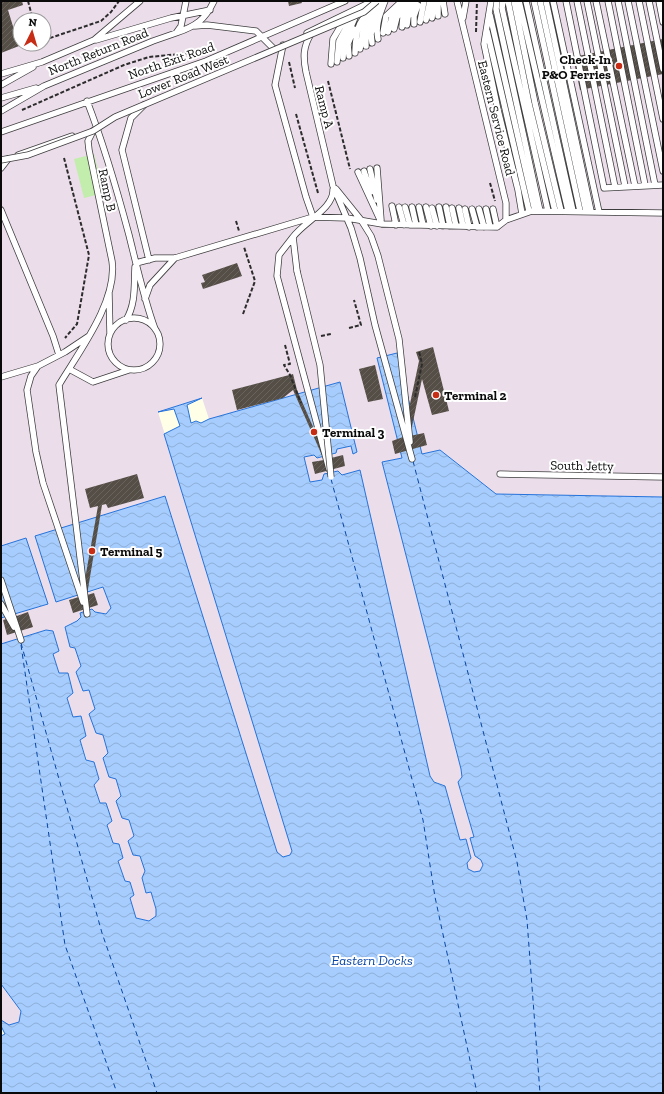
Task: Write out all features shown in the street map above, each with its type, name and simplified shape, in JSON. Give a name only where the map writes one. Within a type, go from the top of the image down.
[{"type":"lane","points":[[94,40],[140,1]]},
{"type":"lane","points":[[176,33],[181,26],[186,1]]},
{"type":"lane","points":[[195,26],[210,10],[214,1]]},
{"type":"lane","name":"North Exit Road","points":[[1,132],[206,60],[262,38],[345,1]]},
{"type":"lane","points":[[1,160],[28,154],[95,129],[115,117],[364,12],[377,1]]},
{"type":"lane","points":[[378,39],[376,31],[383,1]]},
{"type":"lane","points":[[369,44],[373,20],[383,1]]},
{"type":"lane","points":[[360,49],[365,19],[383,1]]},
{"type":"lane","points":[[355,53],[356,35],[361,19],[383,1]]},
{"type":"lane","points":[[402,1],[386,16],[386,32],[392,17],[407,1]]},
{"type":"lane","points":[[394,29],[397,18],[411,1]]},
{"type":"lane","points":[[416,1],[414,16],[420,22]]},
{"type":"lane","points":[[405,26],[416,1]]},
{"type":"lane","points":[[420,22],[424,1]]},
{"type":"lane","points":[[420,22],[430,1]]},
{"type":"lane","points":[[432,18],[434,1]]},
{"type":"lane","points":[[438,1],[438,16]]},
{"type":"lane","points":[[443,1],[445,14]]},
{"type":"lane","name":"Eastern Service Road","points":[[457,1],[506,203],[506,220]]},
{"type":"lane","name":"Eastern Service Road","points":[[462,22],[466,1]]},
{"type":"lane","points":[[491,1],[484,44],[498,110],[518,190],[522,214]]},
{"type":"lane","points":[[497,1],[497,16],[535,211]]},
{"type":"lane","points":[[503,1],[502,8],[548,211]]},
{"type":"lane","points":[[508,1],[527,97],[558,211]]},
{"type":"lane","points":[[514,1],[558,211]]},
{"type":"lane","points":[[519,1],[570,211]]},
{"type":"lane","points":[[526,1],[570,211]]},
{"type":"lane","points":[[534,1],[586,211]]},
{"type":"lane","points":[[540,1],[586,211]]},
{"type":"lane","points":[[546,1],[586,211]]},
{"type":"lane","points":[[553,1],[599,212]]},
{"type":"lane","points":[[566,1],[604,188],[663,185]]},
{"type":"lane","points":[[577,1],[615,187]]},
{"type":"lane","points":[[587,1],[625,186]]},
{"type":"lane","points":[[596,1],[635,186]]},
{"type":"lane","points":[[608,1],[645,185]]},
{"type":"lane","points":[[618,1],[655,185]]},
{"type":"lane","points":[[628,1],[663,171]]},
{"type":"lane","points":[[639,1],[663,119]]},
{"type":"lane","points":[[649,1],[663,68]]},
{"type":"lane","points":[[659,1],[663,22]]},
{"type":"lane","name":"Lower Road West","points":[[1,160],[8,159],[95,129],[148,101],[206,80],[372,2]]},
{"type":"lane","points":[[346,57],[348,44],[357,20],[359,7]]},
{"type":"lane","points":[[334,63],[339,41],[350,19],[359,7]]},
{"type":"lane","points":[[1,85],[42,62],[94,40],[210,10]]},
{"type":"lane","points":[[489,11],[535,211]]},
{"type":"lane","points":[[195,26],[206,25],[256,31],[274,49]]},
{"type":"lane","name":"North Return Road","points":[[1,111],[44,86],[153,41],[195,26]]},
{"type":"lane","points":[[486,27],[535,211]]},
{"type":"lane","name":"Ramp A","points":[[311,34],[306,42],[303,59],[333,186],[347,218],[360,258],[375,325],[412,459],[399,339],[378,256],[371,236],[361,220]]},
{"type":"lane","points":[[283,45],[275,85],[313,217]]},
{"type":"lane","points":[[1,74],[42,62]]},
{"type":"lane","points":[[1,98],[44,86]]},
{"type":"lane","points":[[69,369],[93,382],[130,370],[138,370],[153,361],[160,346],[87,101]]},
{"type":"lane","points":[[148,101],[131,118],[122,150],[149,260]]},
{"type":"lane","name":"Ramp B","points":[[95,129],[88,141],[113,268],[109,289]]},
{"type":"lane","points":[[1,168],[8,159]]},
{"type":"lane","points":[[377,168],[382,224]]},
{"type":"lane","points":[[370,169],[382,224]]},
{"type":"lane","points":[[361,171],[382,224]]},
{"type":"lane","points":[[293,237],[297,271],[320,365],[331,477],[277,276],[279,255],[299,229],[333,198],[333,186]]},
{"type":"lane","points":[[333,186],[361,220]]},
{"type":"lane","points":[[392,206],[396,225]]},
{"type":"lane","points":[[402,207],[410,225]]},
{"type":"lane","points":[[410,225],[412,207]]},
{"type":"lane","points":[[419,207],[423,225]]},
{"type":"lane","points":[[426,207],[430,226]]},
{"type":"lane","points":[[436,207],[440,226]]},
{"type":"lane","points":[[449,207],[453,226]]},
{"type":"lane","points":[[462,208],[466,227]]},
{"type":"lane","points":[[472,209],[477,227]]},
{"type":"lane","points":[[484,227],[482,209],[490,227]]},
{"type":"lane","points":[[493,209],[497,227]]},
{"type":"lane","points":[[1,210],[53,336],[58,355]]},
{"type":"lane","points":[[136,263],[149,260],[175,258],[313,217],[347,218],[396,225],[497,227],[506,220],[535,211],[663,213]]},
{"type":"lane","points":[[145,299],[150,285],[175,258]]},
{"type":"lane","points":[[126,320],[130,314],[134,297],[136,263]]},
{"type":"lane","points":[[38,366],[32,376],[27,390],[33,437],[43,483],[87,614],[59,385],[91,335],[109,289]]},
{"type":"lane","points":[[109,289],[110,335],[108,343],[112,358],[117,363],[130,370]]},
{"type":"lane","points":[[110,335],[119,323],[126,320],[142,320],[155,329]]},
{"type":"lane","points":[[1,377],[38,366],[91,335]]},
{"type":"lane","name":"South Jetty","points":[[500,474],[663,477]]},
{"type":"lane","points":[[1,580],[21,640],[1,604]]},
{"type":"path","points":[[28,1],[31,12]]},
{"type":"path","points":[[52,37],[101,21],[111,12],[119,1]]},
{"type":"path","points":[[42,102],[124,65],[149,57],[204,52]]},
{"type":"path","points":[[289,61],[295,88]]},
{"type":"path","points":[[328,81],[350,171]]},
{"type":"path","points":[[296,114],[318,193]]},
{"type":"path","points":[[64,158],[89,255],[77,324],[65,338]]},
{"type":"path","points":[[490,183],[495,202]]},
{"type":"path","points":[[236,221],[254,281],[243,314]]},
{"type":"path","points":[[349,328],[361,325],[354,300]]},
{"type":"path","points":[[285,345],[290,364],[284,365],[290,375]]},
{"type":"shaded area","points":[[1,1],[663,1],[663,497],[496,494],[440,450],[422,454],[397,353],[377,358],[402,458],[382,462],[461,769],[462,777],[458,782],[474,837],[470,838],[475,856],[481,860],[483,865],[480,871],[474,872],[468,869],[467,863],[471,857],[466,840],[460,840],[445,786],[434,781],[430,776],[360,471],[310,483],[304,457],[314,455],[317,458],[336,454],[337,449],[351,446],[340,382],[209,419],[202,398],[158,412],[292,851],[290,855],[283,857],[277,852],[165,497],[91,592],[104,587],[111,608],[109,612],[106,614],[95,612],[80,613],[81,617],[77,621],[65,627],[75,647],[81,666],[76,672],[83,690],[89,690],[95,709],[90,714],[96,733],[103,735],[108,753],[103,758],[109,776],[116,778],[121,796],[116,801],[122,818],[128,819],[134,836],[128,841],[133,855],[140,856],[145,871],[142,878],[146,893],[151,892],[156,909],[156,916],[149,921],[136,918],[107,824],[112,821],[106,803],[100,804],[94,784],[99,779],[94,762],[87,760],[80,740],[86,736],[81,717],[73,717],[67,698],[73,693],[59,673],[53,654],[59,651],[46,630],[1,644],[1,618],[47,604],[26,539],[1,546]]},
{"type":"shaded area","points":[[1,984],[21,1011],[21,1019],[18,1023],[9,1025],[1,1020]]},
{"type":"green space","points":[[94,154],[104,193],[84,198],[74,159]]},
{"type":"water","name":"Eastern Docks","points":[[397,353],[422,454],[440,450],[496,494],[663,497],[663,1093],[1,1093],[1,1036],[5,1034],[1,1026],[1,1020],[9,1025],[19,1022],[21,1011],[1,984],[1,644],[46,630],[53,631],[59,651],[53,654],[59,673],[68,673],[73,693],[67,698],[73,717],[81,716],[86,736],[80,740],[86,760],[94,762],[99,779],[94,785],[100,803],[106,803],[112,821],[107,825],[113,843],[119,844],[123,858],[118,861],[125,881],[130,882],[134,895],[130,898],[136,918],[149,921],[156,916],[156,909],[151,892],[146,893],[142,878],[145,871],[140,856],[133,855],[128,841],[134,836],[129,820],[122,818],[116,801],[121,796],[116,779],[109,777],[103,758],[108,753],[103,735],[96,733],[89,714],[95,709],[89,690],[83,691],[76,672],[81,666],[75,648],[70,647],[65,627],[77,621],[81,617],[80,613],[92,609],[95,612],[106,614],[111,608],[103,587],[56,602],[35,536],[165,496],[277,852],[283,857],[290,855],[292,851],[164,434],[180,426],[174,409],[158,412],[202,398],[187,405],[191,423],[196,421],[201,423],[209,419],[340,382],[357,452],[353,454],[351,446],[337,449],[336,453],[317,458],[314,455],[304,457],[310,482],[322,480],[324,474],[338,471],[342,475],[360,470],[430,776],[434,782],[445,786],[460,840],[466,839],[471,858],[467,863],[468,869],[474,872],[480,871],[483,865],[481,860],[475,856],[470,838],[474,837],[458,782],[462,777],[461,769],[382,462],[402,458],[377,358]]},
{"type":"water","points":[[26,538],[48,604],[1,618],[1,546]]},
{"type":"building","points":[[1,1],[22,1],[23,5],[8,10],[12,23],[12,49],[1,53]]},
{"type":"building","points":[[288,1],[301,1],[302,3],[289,6]]},
{"type":"building","name":"Check-In P&O Ferries","points":[[663,39],[663,74],[580,90],[573,57]]},
{"type":"building","points":[[237,263],[242,276],[203,289],[201,283],[205,282],[202,275]]},
{"type":"building","name":"Terminal 2","points":[[433,347],[449,411],[432,415],[422,379],[410,436],[424,433],[427,445],[395,454],[392,441],[403,437],[419,361],[416,352]]},
{"type":"building","points":[[375,365],[383,399],[368,402],[359,369]]},
{"type":"building","name":"Terminal 3","points":[[293,374],[297,390],[327,459],[343,455],[345,466],[315,474],[312,462],[324,460],[293,390],[283,398],[237,410],[232,390]]},
{"type":"building","name":"Terminal 5","points":[[137,474],[144,498],[108,508],[106,504],[102,505],[87,595],[94,593],[98,605],[73,613],[69,600],[82,596],[98,506],[90,508],[85,489]]},
{"type":"building","points":[[1,602],[14,617],[28,612],[33,627],[7,635],[3,620],[10,618]]},
{"type":"ferry route","points":[[413,461],[517,862],[527,920],[540,1093]]},
{"type":"ferry route","points":[[331,479],[423,820],[435,897],[477,1093]]},
{"type":"ferry route","points":[[21,643],[102,933],[157,1093]]},
{"type":"ferry route","points":[[21,645],[65,945],[117,1093]]},
{"type":"place","name":"Check-In P&O Ferries","points":[[619,66]]},
{"type":"place","name":"Terminal 2","points":[[436,395]]},
{"type":"place","name":"Terminal 3","points":[[314,432]]},
{"type":"place","name":"Terminal 5","points":[[92,551]]}]
